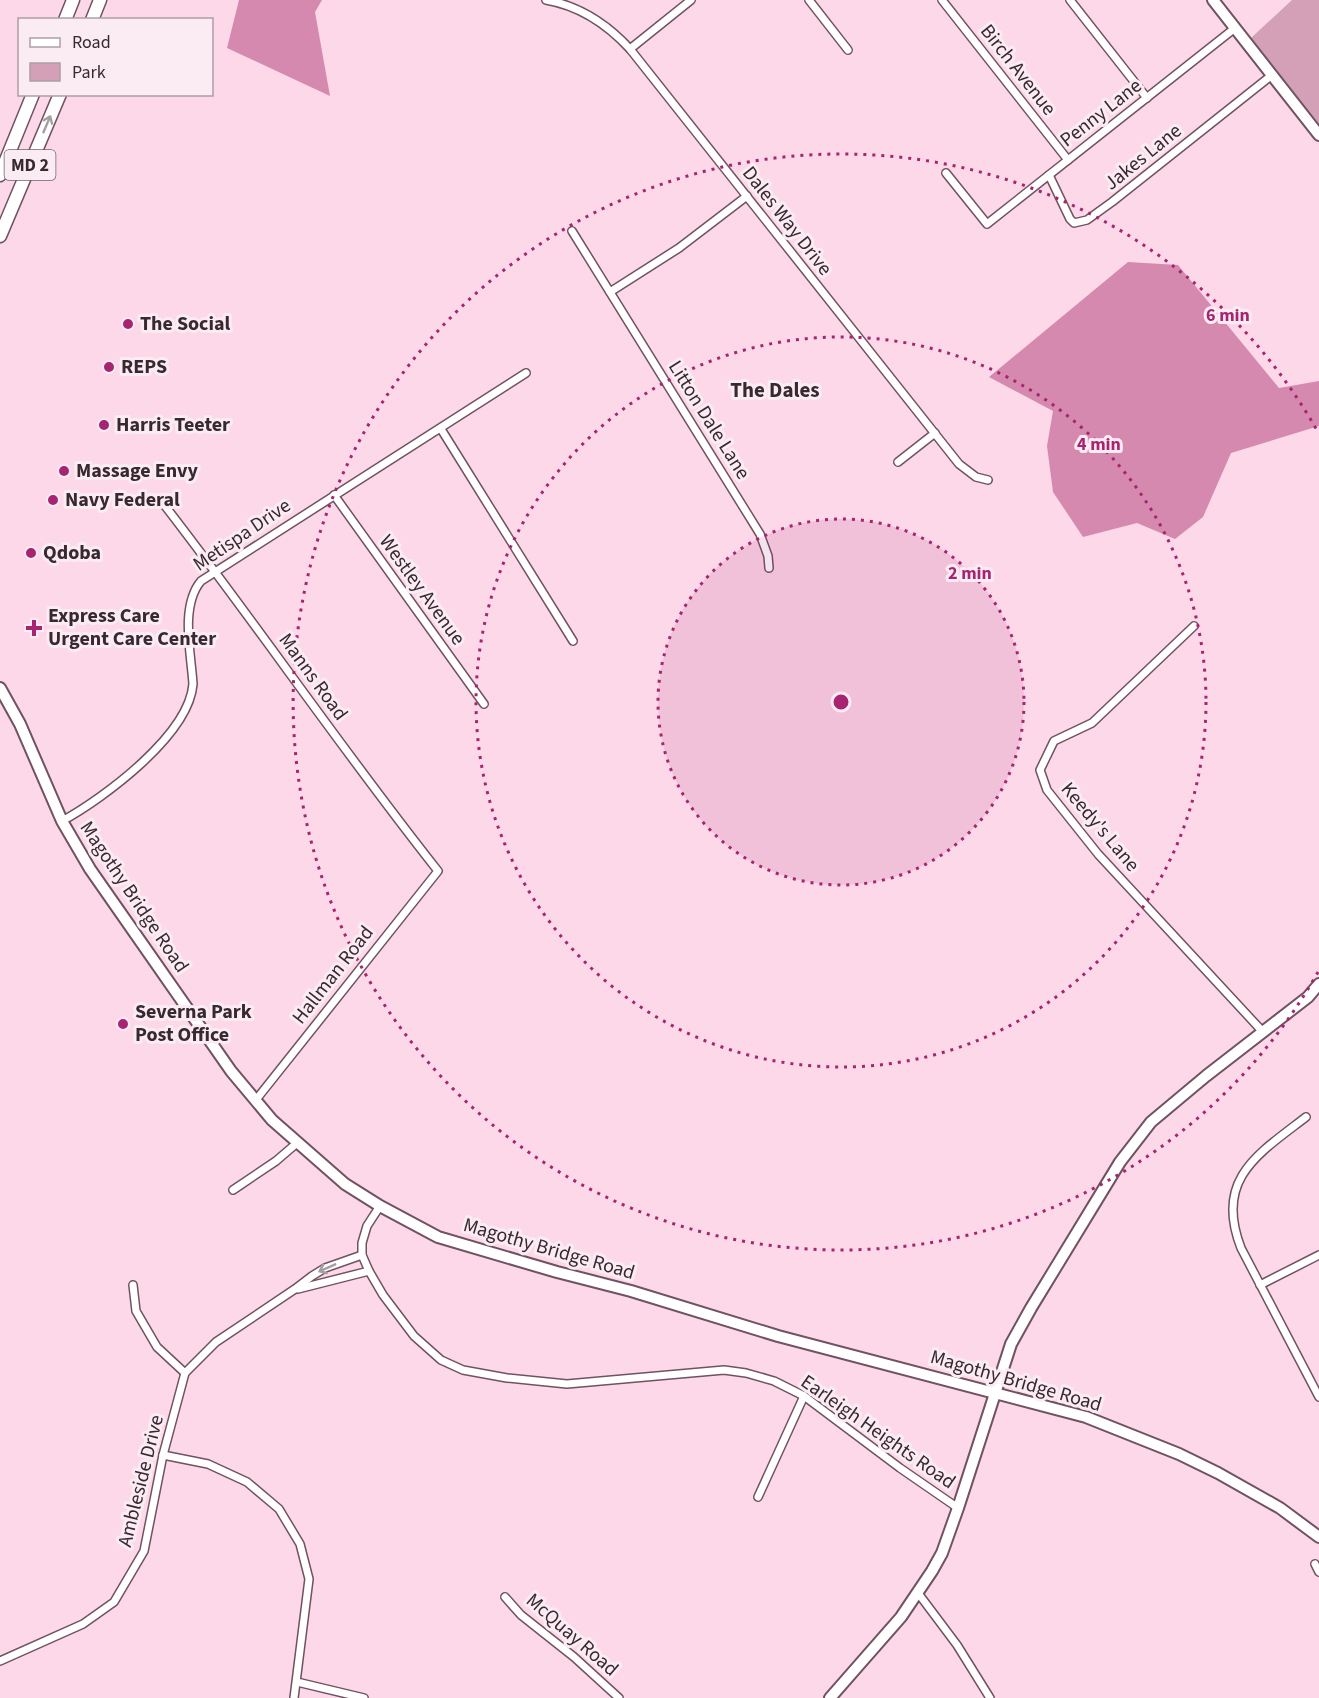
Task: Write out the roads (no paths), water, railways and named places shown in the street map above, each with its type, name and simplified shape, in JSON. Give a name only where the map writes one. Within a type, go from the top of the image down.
[{"type":"highway","points":[[66,18],[73,0]]},
{"type":"highway","points":[[93,18],[100,0]]},
{"type":"highway","name":"MD 2","points":[[0,175],[32,96]]},
{"type":"highway","name":"MD 2","points":[[0,236],[59,96]]},
{"type":"main road","points":[[1213,0],[1319,135]]},
{"type":"main road","name":"Magothy Bridge Road","points":[[0,688],[20,724],[62,820],[90,869],[231,1071],[255,1101],[272,1120],[345,1184],[438,1237],[631,1291],[778,1336],[1086,1417],[1179,1454],[1255,1493],[1319,1537]]},
{"type":"main road","points":[[830,1698],[901,1617],[942,1552],[994,1393],[1016,1335],[1120,1162],[1151,1122],[1308,997],[1319,984]]},
{"type":"street","name":"Dales Way Drive","points":[[546,0],[591,15],[616,33],[966,471],[988,480]]},
{"type":"street","points":[[630,49],[691,0]]},
{"type":"street","points":[[809,0],[848,50]]},
{"type":"street","name":"Birch Avenue","points":[[942,0],[1068,160]]},
{"type":"street","points":[[1070,0],[1147,98]]},
{"type":"street","name":"Penny Lane","points":[[946,173],[987,224],[1235,28]]},
{"type":"street","name":"Jakes Lane","points":[[1049,175],[1070,219],[1074,223],[1087,220],[1272,75]]},
{"type":"street","points":[[610,292],[679,248],[747,196]]},
{"type":"street","name":"Litton Dale Lane","points":[[573,231],[760,534],[768,556],[769,568]]},
{"type":"street","name":"Metispa Drive","points":[[62,820],[92,803],[154,751],[183,714],[193,694],[189,604],[196,586],[201,581],[526,373]]},
{"type":"street","points":[[441,429],[573,641]]},
{"type":"street","points":[[898,462],[935,433]]},
{"type":"street","name":"Westley Avenue","points":[[334,495],[484,704]]},
{"type":"street","name":"Manns Road","points":[[162,502],[216,571],[383,802],[438,871]]},
{"type":"street","name":"Keedy's Lane","points":[[1194,626],[1092,723],[1054,741],[1040,770],[1047,790],[1098,854],[1263,1032]]},
{"type":"street","name":"Hallman Road","points":[[255,1101],[438,871]]},
{"type":"street","points":[[1306,1117],[1259,1152],[1250,1162],[1236,1192],[1232,1211],[1236,1236],[1319,1397]]},
{"type":"street","points":[[233,1190],[276,1161],[297,1143]]},
{"type":"street","points":[[362,1255],[362,1243],[368,1226],[380,1206]]},
{"type":"street","name":"Earleigh Heights Road","points":[[362,1255],[383,1296],[414,1336],[441,1360],[464,1370],[507,1378],[567,1384],[724,1370],[746,1373],[774,1381],[804,1396],[958,1508]]},
{"type":"street","name":"Ambleside Drive","points":[[0,1661],[83,1624],[114,1602],[144,1551],[163,1455],[185,1373],[216,1342],[312,1276],[325,1268],[362,1255]]},
{"type":"street","points":[[1260,1285],[1319,1255]]},
{"type":"street","name":"Ambleside Drive","points":[[295,1289],[369,1271]]},
{"type":"street","points":[[133,1285],[136,1311],[146,1329],[157,1347],[185,1373]]},
{"type":"street","points":[[758,1497],[804,1396]]},
{"type":"street","points":[[163,1455],[208,1464],[247,1482],[279,1509],[300,1544],[309,1579],[294,1698]]},
{"type":"street","points":[[1315,1564],[1319,1572]]},
{"type":"street","points":[[918,1593],[957,1645],[990,1698]]},
{"type":"street","name":"McQuay Road","points":[[505,1597],[521,1615],[574,1657],[619,1698]]},
{"type":"street","points":[[297,1682],[364,1698]]},
{"type":"place","name":"The Social","points":[[128,324]]},
{"type":"place","name":"REPS","points":[[109,367]]},
{"type":"place","name":"Harris Teeter","points":[[104,425]]},
{"type":"place","name":"Massage Envy","points":[[64,471]]},
{"type":"place","name":"Navy Federal","points":[[53,500]]},
{"type":"place","name":"Qdoba","points":[[31,553]]},
{"type":"place","name":"Express Care Urgent Care Center","points":[[34,628]]},
{"type":"place","name":"Severna Park Post Office","points":[[123,1024]]},
{"type":"district","name":"The Dales","points":[[775,390]]}]
